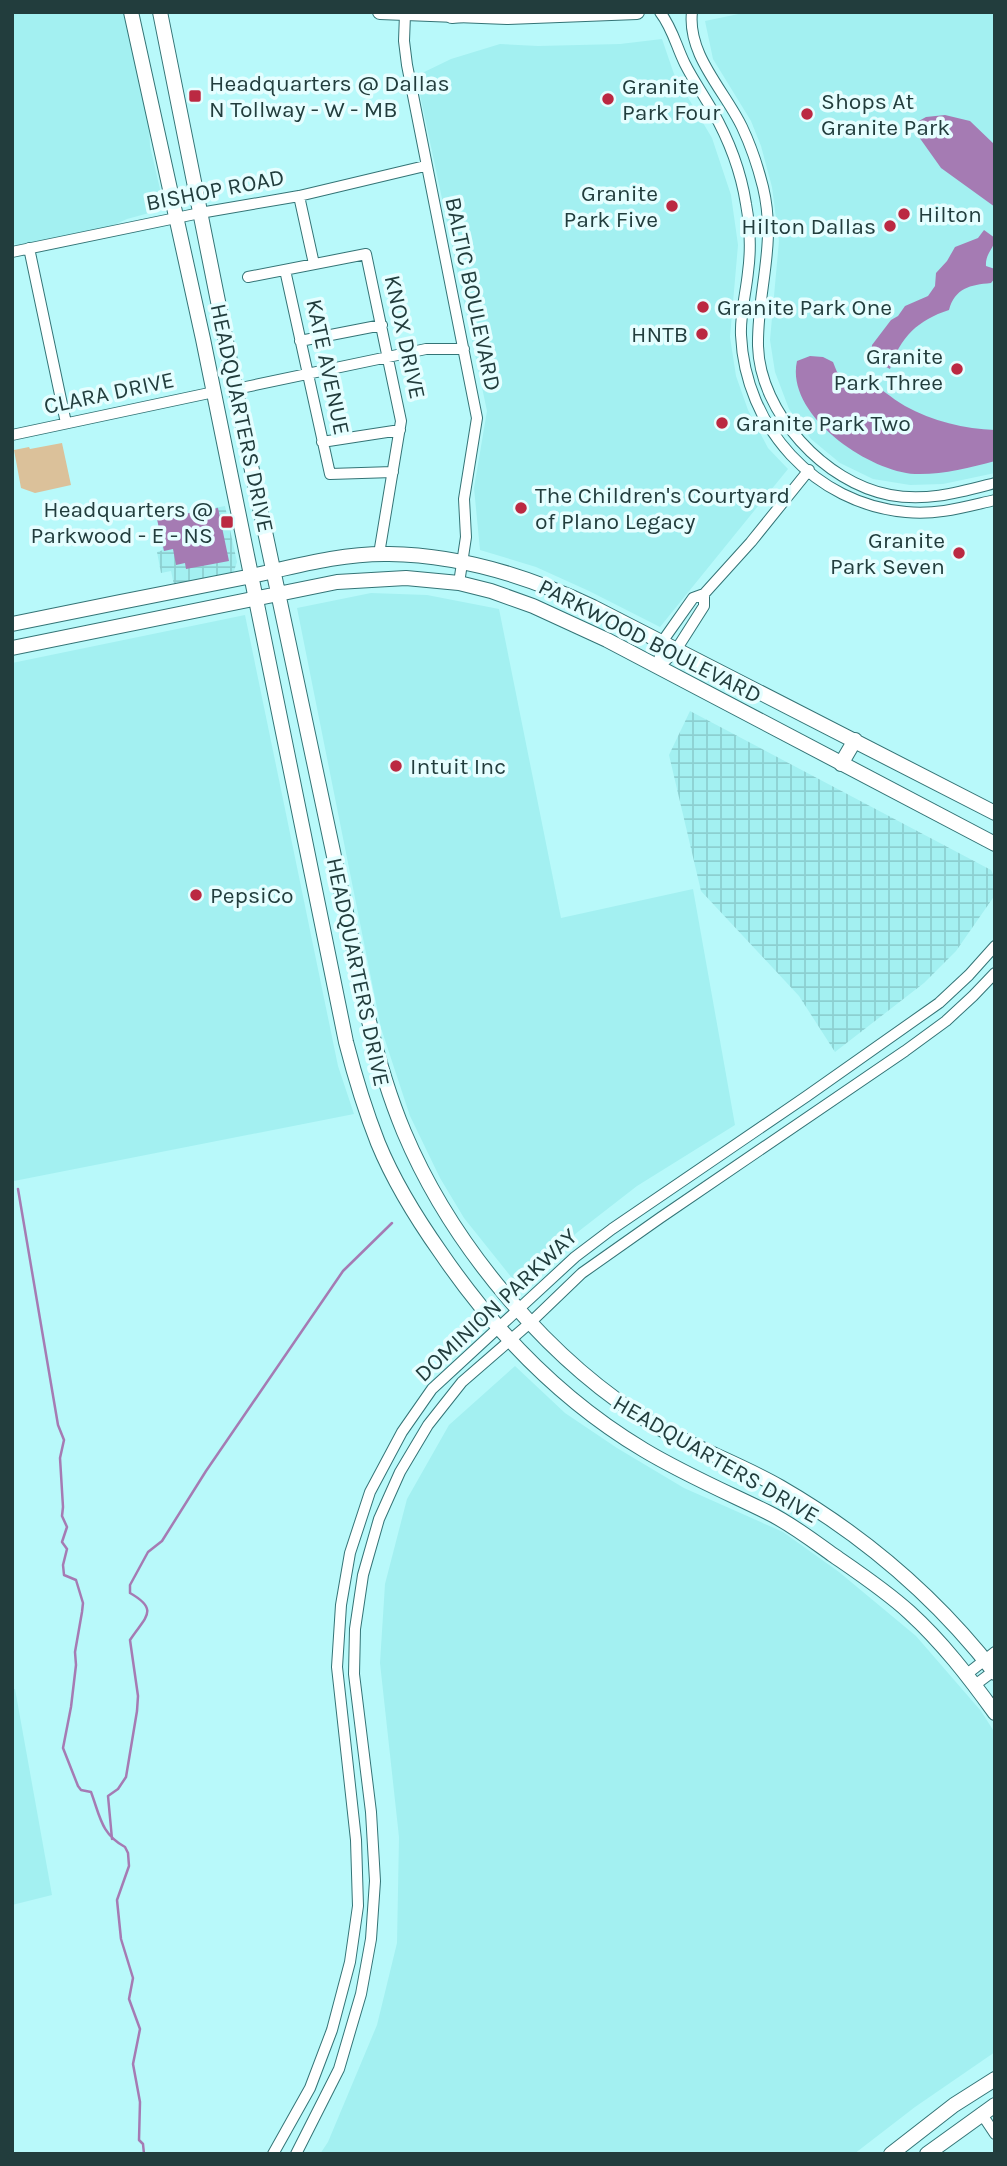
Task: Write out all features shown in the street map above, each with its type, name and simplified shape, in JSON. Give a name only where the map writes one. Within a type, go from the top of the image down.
[{"type":"highway","points":[[452,15],[485,12]]},
{"type":"main road","name":"HEADQUARTERS DRIVE","points":[[131,12],[214,392],[346,1042],[362,1100],[383,1153],[421,1225],[460,1281],[499,1328],[545,1376],[612,1430],[680,1470],[779,1518],[908,1611],[971,1680],[995,1713]]},
{"type":"main road","name":"HEADQUARTERS DRIVE","points":[[160,12],[273,571],[369,1021],[388,1090],[424,1173],[479,1259],[531,1322],[563,1355],[640,1415],[687,1442],[790,1493],[853,1534],[931,1600],[992,1665]]},
{"type":"main road","points":[[380,12],[507,17],[637,12]]},
{"type":"main road","points":[[214,392],[236,389]]},
{"type":"main road","name":"PARKWOOD BOULEVARD","points":[[12,624],[328,560],[379,554],[418,555],[463,562],[515,575],[562,592],[995,813]]},
{"type":"main road","name":"PARKWOOD BOULEVARD","points":[[12,648],[337,582],[406,578],[459,583],[491,591],[552,614],[995,844]]},
{"type":"main road","points":[[77,611],[82,634]]},
{"type":"main road","points":[[841,764],[855,740]]},
{"type":"main road","points":[[779,1518],[790,1493]]},
{"type":"main road","points":[[891,2154],[954,2105],[995,2079]]},
{"type":"main road","points":[[981,2113],[979,2102],[982,2088]]},
{"type":"main road","points":[[950,2136],[955,2117],[954,2105]]},
{"type":"main road","points":[[927,2154],[995,2105]]},
{"type":"street","points":[[660,12],[670,25],[685,64],[718,122],[739,173],[750,232],[742,316],[743,351],[751,386],[766,421],[778,440],[807,472],[839,494],[874,507],[908,512],[952,512],[995,500]]},
{"type":"street","points":[[692,12],[694,38],[706,67],[749,142],[767,208],[768,254],[759,317],[758,349],[766,382],[778,412],[819,460],[849,480],[890,495],[930,498],[995,483]]},
{"type":"street","name":"BALTIC BOULEVARD","points":[[405,14],[407,65],[477,418],[464,499],[466,537],[459,583]]},
{"type":"street","points":[[718,122],[734,112]]},
{"type":"street","name":"BISHOP ROAD","points":[[12,252],[200,213],[299,196],[425,166]]},
{"type":"street","points":[[248,277],[314,264],[299,196]]},
{"type":"street","points":[[750,232],[769,231]]},
{"type":"street","points":[[29,248],[66,424]]},
{"type":"street","name":"KNOX DRIVE","points":[[314,264],[366,254],[382,325],[401,421],[379,554]]},
{"type":"street","name":"KATE AVENUE","points":[[285,270],[330,474],[393,472]]},
{"type":"street","points":[[300,341],[382,325]]},
{"type":"street","points":[[236,389],[426,349],[464,349]]},
{"type":"street","points":[[743,351],[758,349]]},
{"type":"street","name":"CLARA DRIVE","points":[[12,435],[214,392]]},
{"type":"street","points":[[322,442],[400,430]]},
{"type":"street","points":[[658,668],[662,642],[693,598],[704,594],[819,460]]},
{"type":"street","points":[[658,668],[676,649],[704,606],[704,594]]},
{"type":"street","name":"DOMINION PARKWAY","points":[[273,2154],[310,2088],[332,2030],[350,1962],[358,1906],[356,1840],[337,1667],[341,1605],[350,1553],[370,1492],[402,1432],[432,1389],[575,1257],[901,1032],[939,1003],[995,946]]},
{"type":"street","name":"DOMINION PARKWAY","points":[[296,2154],[339,2069],[360,1994],[371,1939],[375,1881],[371,1812],[354,1674],[355,1629],[363,1575],[379,1519],[400,1472],[428,1425],[462,1382],[582,1273],[905,1051],[946,1021],[995,972]]},
{"type":"street","points":[[965,979],[977,992]]},
{"type":"street","points":[[671,1189],[681,1203]]},
{"type":"street","points":[[971,1680],[992,1665]]},
{"type":"street","points":[[343,1729],[360,1726]]},
{"type":"street","points":[[358,1906],[373,1907]]},
{"type":"street","points":[[304,2100],[317,2108]]},
{"type":"street","points":[[981,2113],[995,2134]]},
{"type":"shaded area","points":[[12,12],[125,12],[163,202],[160,210],[107,228],[18,246],[12,242]]},
{"type":"shaded area","points":[[748,12],[995,12],[995,473],[943,484],[910,485],[873,479],[840,463],[811,439],[789,409],[775,372],[770,340],[779,241],[772,187],[751,121],[713,59],[705,21]]},
{"type":"shaded area","points":[[662,39],[674,74],[712,138],[731,195],[738,245],[730,337],[736,376],[748,410],[768,448],[788,469],[660,627],[536,567],[480,550],[474,488],[487,411],[416,76],[451,59],[500,44],[620,44]]},
{"type":"shaded area","points":[[945,115],[970,121],[995,145],[995,207],[941,168],[914,130],[917,122],[926,117]]},
{"type":"shaded area","points":[[984,230],[995,238],[986,261],[986,266],[995,269],[995,278],[991,283],[964,289],[955,297],[949,310],[919,325],[899,348],[890,369],[871,359],[872,345],[891,320],[898,316],[905,306],[928,296],[935,286],[936,273],[955,247],[978,238]]},
{"type":"shaded area","points":[[810,356],[823,357],[833,362],[837,372],[853,381],[864,379],[905,406],[926,416],[960,426],[995,430],[995,461],[945,472],[915,474],[875,463],[853,451],[816,419],[804,401],[797,381],[797,361]]},
{"type":"shaded area","points":[[62,443],[71,485],[35,493],[21,488],[14,450]]},
{"type":"shaded area","points":[[225,506],[237,562],[234,571],[231,574],[174,585],[171,571],[161,573],[157,552],[163,550],[157,519]]},
{"type":"shaded area","points":[[218,508],[229,561],[186,569],[185,563],[176,565],[173,549],[164,551],[157,519]]},
{"type":"shaded area","points":[[371,593],[427,595],[499,609],[561,918],[693,889],[735,1125],[637,1186],[516,1283],[464,1218],[440,1178],[410,1116],[381,1028],[297,608]]},
{"type":"shaded area","points":[[245,615],[338,1066],[354,1114],[14,1181],[12,1184],[12,663]]},
{"type":"shaded area","points":[[690,711],[991,870],[995,878],[995,895],[956,951],[924,983],[835,1052],[799,996],[701,891],[669,755]]},
{"type":"shaded area","points":[[515,1366],[565,1413],[617,1448],[684,1488],[783,1532],[839,1572],[916,1636],[981,1711],[995,1733],[995,2052],[915,2107],[854,2154],[320,2154],[328,2142],[377,2025],[397,1943],[399,1837],[380,1663],[385,1584],[407,1499],[449,1425]]},
{"type":"shaded area","points":[[15,1689],[52,1895],[12,1905],[12,1690]]},
{"type":"waterway","points":[[18,1189],[58,1425],[64,1440],[60,1458],[62,1516],[67,1527],[62,1542],[67,1549],[63,1565],[64,1575],[76,1580],[83,1603],[75,1652],[71,1707],[63,1748],[78,1786],[81,1790],[91,1792],[106,1830],[128,1853],[129,1866],[117,1900],[121,1939],[133,1978],[129,1999],[140,2029],[133,2064],[140,2102],[139,2140],[143,2144],[144,2154]]},
{"type":"waterway","points":[[112,1839],[108,1796],[118,1789],[126,1777],[137,1711],[138,1696],[130,1640],[147,1614],[145,1604],[130,1593],[130,1585],[148,1552],[162,1541],[206,1471],[343,1271],[392,1223]]},
{"type":"place","name":"Headquarters @ Dallas N Tollway - W - MB","points":[[195,96]]},
{"type":"place","name":"Granite Park Four","points":[[608,99]]},
{"type":"place","name":"Shops At Granite Park","points":[[807,114]]},
{"type":"place","name":"Granite Park Five","points":[[672,206]]},
{"type":"place","name":"Hilton","points":[[904,214]]},
{"type":"place","name":"Hilton Dallas","points":[[890,226]]},
{"type":"place","name":"Granite Park One","points":[[703,307]]},
{"type":"place","name":"HNTB","points":[[702,334]]},
{"type":"place","name":"Granite Park Three","points":[[957,369]]},
{"type":"place","name":"Granite Park Two","points":[[722,423]]},
{"type":"place","name":"The Children's Courtyard of Plano Legacy","points":[[521,508]]},
{"type":"place","name":"Headquarters @ Parkwood - E - NS","points":[[227,522]]},
{"type":"place","name":"Granite Park Seven","points":[[959,553]]},
{"type":"place","name":"Intuit Inc","points":[[396,766]]},
{"type":"place","name":"PepsiCo","points":[[196,895]]}]
